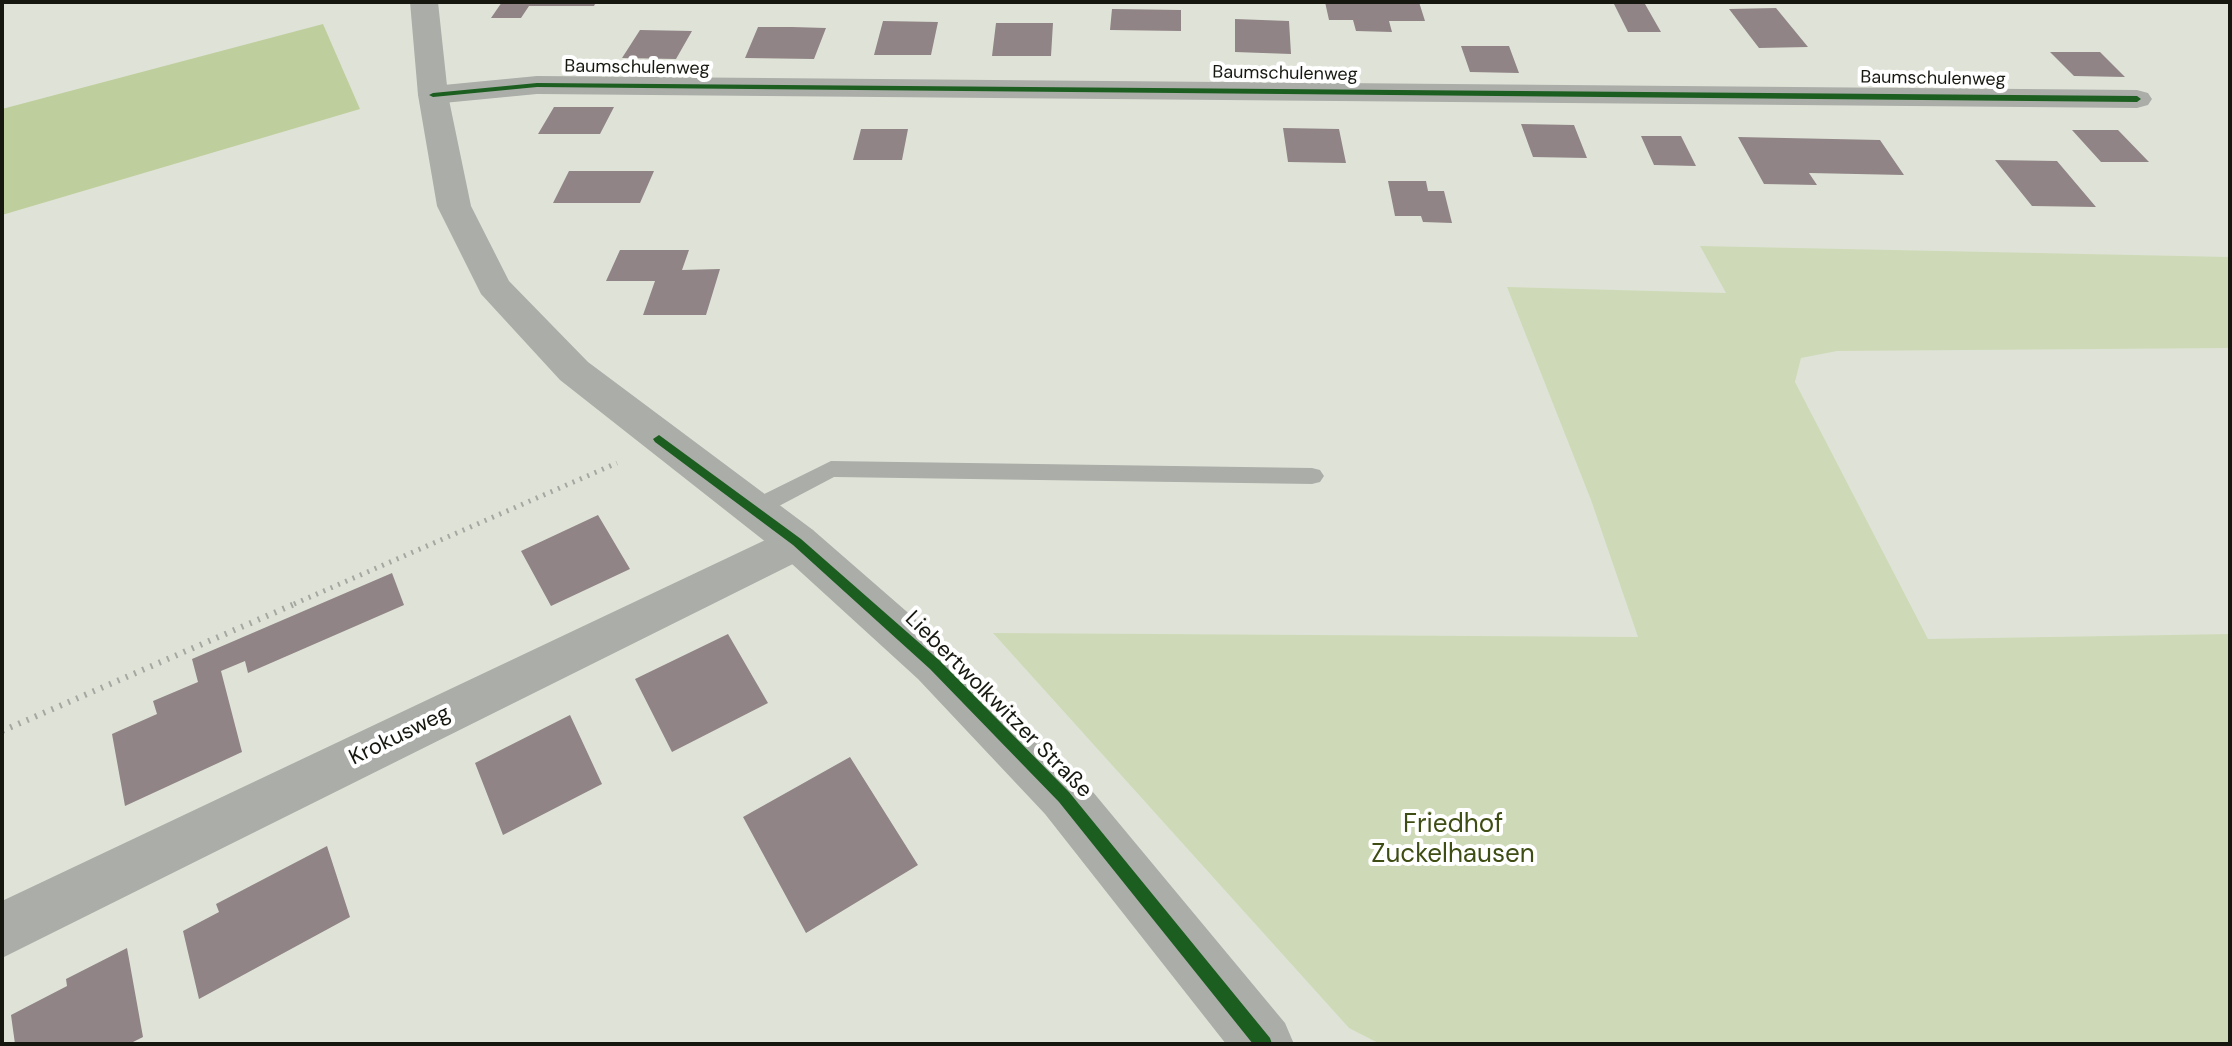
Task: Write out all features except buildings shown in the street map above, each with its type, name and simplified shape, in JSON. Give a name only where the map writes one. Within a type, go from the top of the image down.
[{"type":"street","name":"Liebertwolkwitzer Straße","points":[[424,2],[433,95],[454,206],[494,286],[574,371],[797,542],[935,665],[1064,797],[1264,1044]]},
{"type":"street","name":"Baumschulenweg","points":[[433,95],[537,85],[2137,99]]},
{"type":"street","name":"Krokusweg","points":[[2,930],[797,542]]},
{"type":"lane","points":[[754,509],[831,469],[1312,476]]},
{"type":"path","points":[[2,731],[612,466],[659,439]]},
{"type":"green space","points":[[323,24],[360,109],[2,215],[2,109]]},
{"type":"green space","name":"Friedhof Zuckelhausen","points":[[1700,246],[2230,257],[2230,348],[1837,351],[1801,358],[1795,382],[1928,639],[2230,634],[2230,1044],[1380,1044],[1349,1028],[993,633],[1638,637],[1591,500],[1507,287],[1726,293]]},
{"type":"cycle path","points":[[433,95],[537,85],[2137,99]]},
{"type":"cycle path","points":[[659,439],[797,542],[935,665],[1064,797],[1264,1044]]}]
